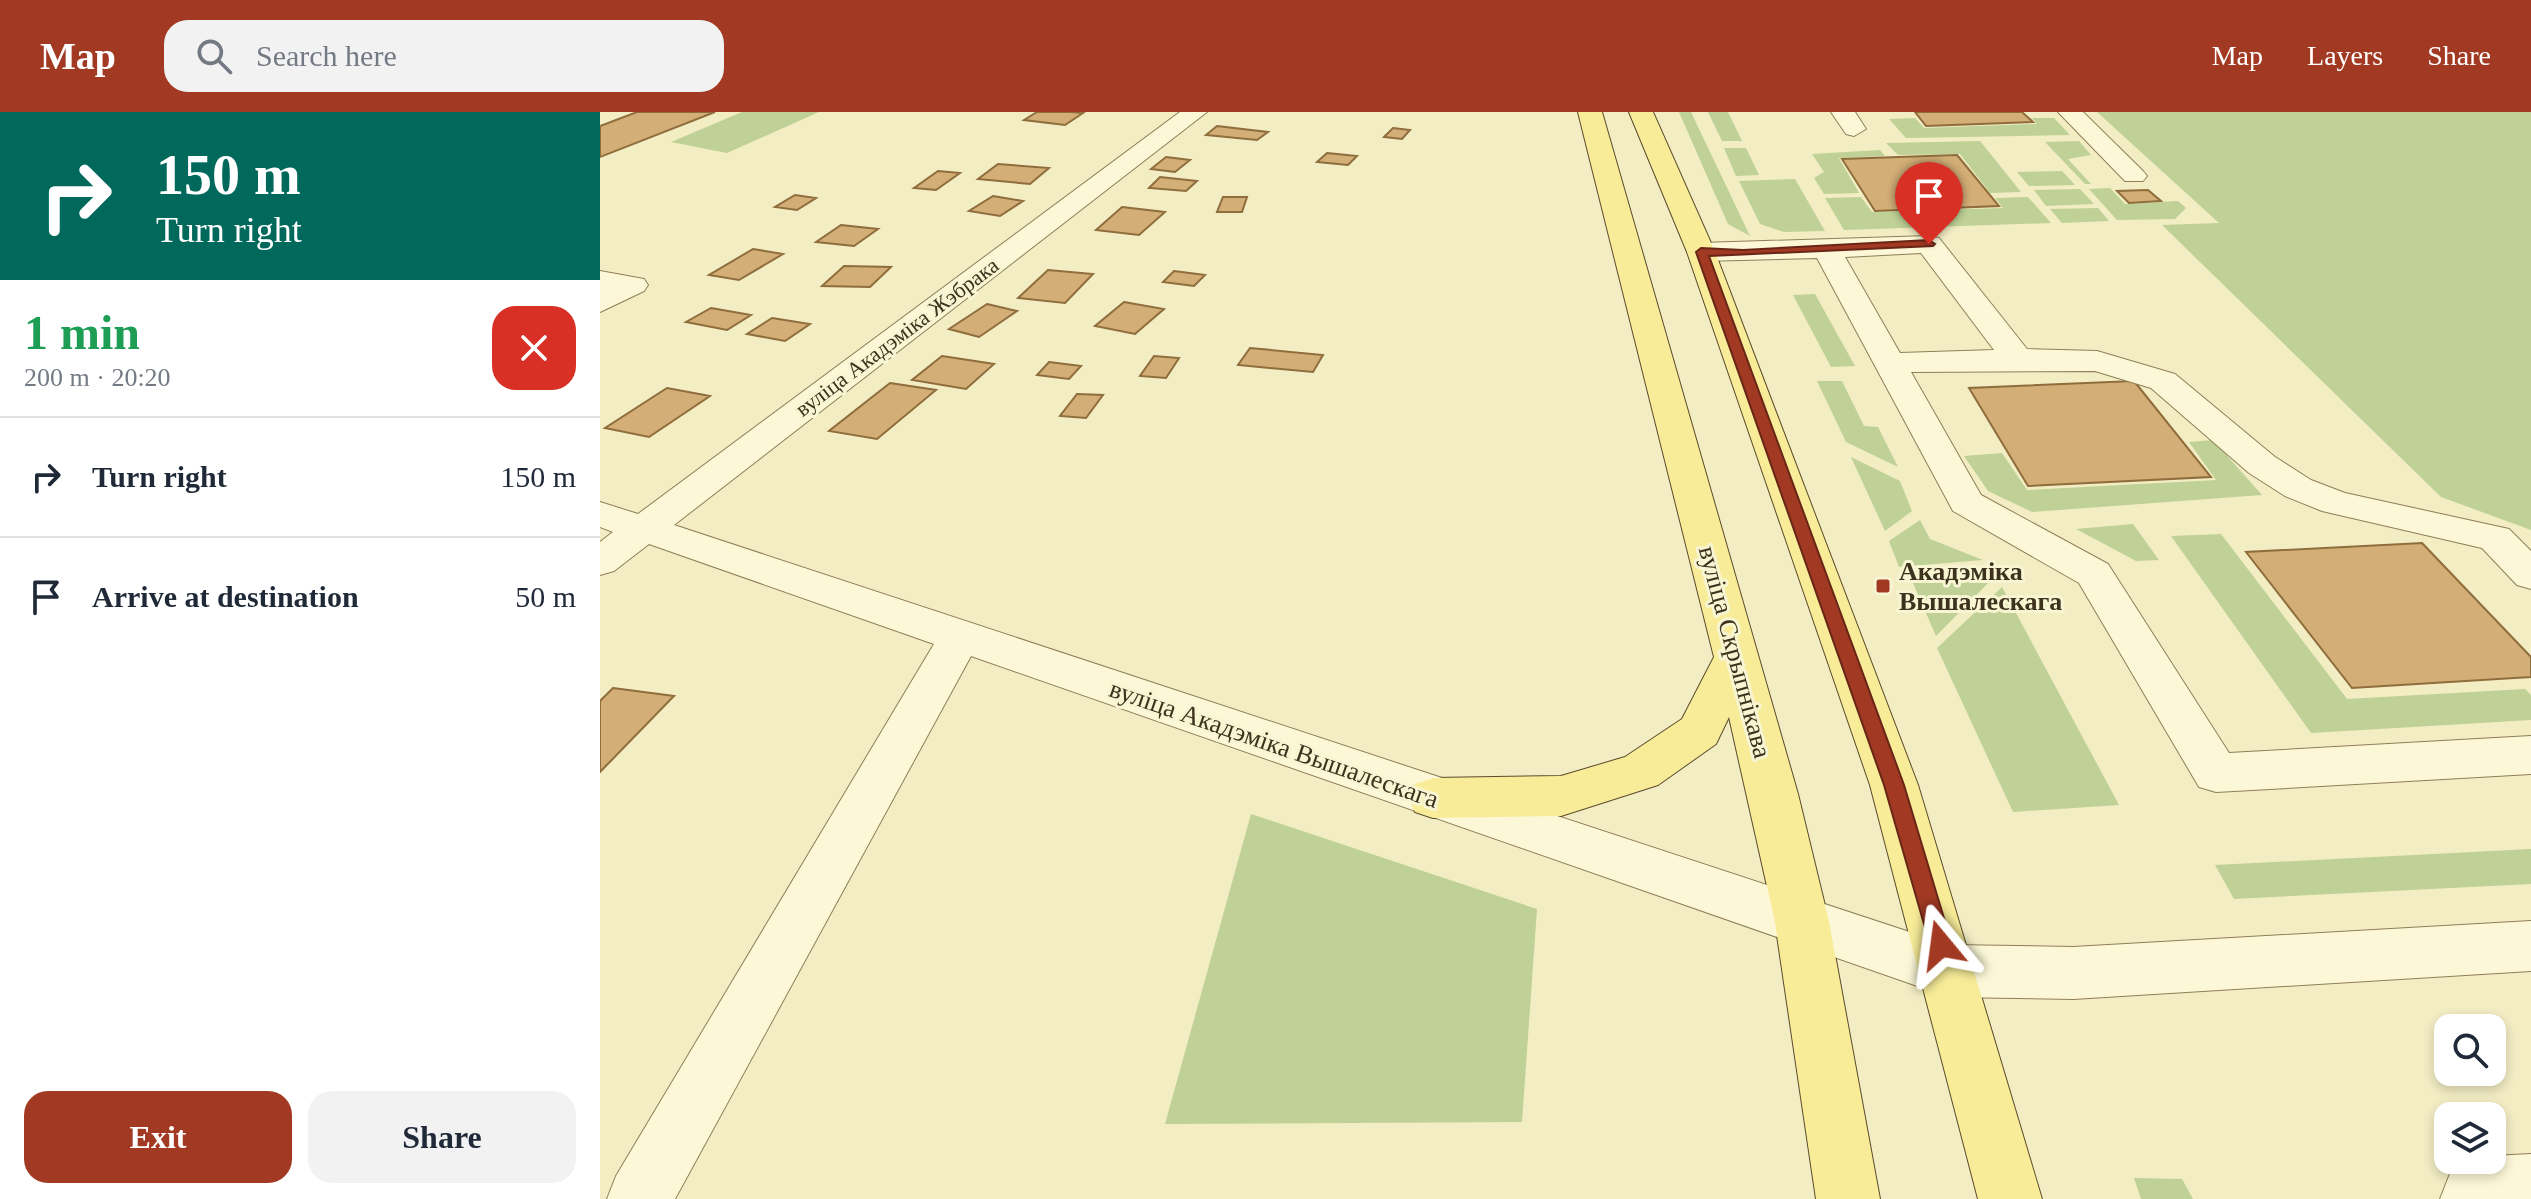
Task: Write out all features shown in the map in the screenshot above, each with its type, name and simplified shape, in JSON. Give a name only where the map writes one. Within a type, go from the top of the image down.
[{"type":"main road","name":"вуліца Скрыпнікава","points":[[1590,112],[1773,794],[1802,922],[1848,1199]]},
{"type":"main road","points":[[1641,112],[1701,252],[1894,785],[1949,971],[2010,1199]]},
{"type":"main road","points":[[1433,798],[1561,796],[1641,771],[1699,731],[1736,657]]},
{"type":"street","name":"вуліца Акадэміка Жэбрака","points":[[600,562],[621,522],[1195,112]]},
{"type":"street","points":[[2070,112],[2134,176]]},
{"type":"street","points":[[1701,252],[1929,244],[2018,359]]},
{"type":"street","points":[[1826,249],[1966,503],[2094,574],[2216,773],[2531,755]]},
{"type":"street","points":[[600,280],[633,285],[600,303]]},
{"type":"street","points":[[1890,363],[2018,359],[2097,361],[2163,381],[2262,465],[2298,488],[2335,503],[2495,538],[2531,575]]},
{"type":"street","name":"вуліца Акадэміка Вышалескага","points":[[621,522],[1949,971],[2073,973],[2531,946]]},
{"type":"street","points":[[639,1199],[960,637]]},
{"type":"street","points":[[2472,1199],[2476,1189],[2531,1186]]},
{"type":"green space","points":[[742,112],[819,112],[727,153],[671,142]]},
{"type":"green space","points":[[1679,112],[1691,112],[1750,236],[1728,224]]},
{"type":"green space","points":[[1708,112],[1728,112],[1742,141],[1722,141]]},
{"type":"green space","points":[[2097,112],[2531,112],[2531,530],[2441,497],[2162,225],[2219,223]]},
{"type":"green space","points":[[1915,118],[1924,128],[2037,124],[2032,118],[2054,118],[2070,135],[1906,138],[1889,119]]},
{"type":"green space","points":[[1980,141],[2021,192],[1990,193],[1960,154],[1898,155],[1886,143]]},
{"type":"green space","points":[[2079,141],[2091,155],[2068,159],[2091,184],[2085,184],[2045,142]]},
{"type":"green space","points":[[1724,148],[1746,148],[1759,175],[1736,176]]},
{"type":"green space","points":[[1880,150],[1885,156],[1839,158],[1859,193],[1824,194],[1814,178],[1824,172],[1812,154]]},
{"type":"green space","points":[[2062,171],[2075,185],[2029,186],[2017,172]]},
{"type":"green space","points":[[1795,179],[1825,231],[1784,232],[1760,224],[1739,181]]},
{"type":"green space","points":[[2110,188],[2125,204],[2178,201],[2186,208],[2175,219],[2117,220],[2089,189]]},
{"type":"green space","points":[[2080,189],[2094,204],[2046,206],[2034,190]]},
{"type":"green space","points":[[1861,197],[1872,212],[2003,208],[1995,198],[2028,197],[2051,223],[1844,230],[1825,198]]},
{"type":"green space","points":[[2098,208],[2109,221],[2062,223],[2050,209]]},
{"type":"green space","points":[[1815,294],[1855,366],[1831,367],[1793,295]]},
{"type":"green space","points":[[1817,381],[1842,381],[1864,426],[1878,427],[1898,467],[1846,442]]},
{"type":"green space","points":[[2213,440],[2262,495],[2032,512],[1988,491],[1964,456],[2002,453],[2027,490],[2216,480],[2189,442]]},
{"type":"green space","points":[[1851,457],[1900,481],[1912,511],[1885,531]]},
{"type":"green space","points":[[1920,520],[1930,539],[1983,560],[1899,567],[1889,541]]},
{"type":"green space","points":[[2133,524],[2159,560],[2136,561],[2076,529]]},
{"type":"green space","points":[[2221,534],[2347,699],[2525,689],[2531,695],[2531,720],[2311,733],[2171,536]]},
{"type":"green space","points":[[2002,569],[1936,636],[1909,574]]},
{"type":"green space","points":[[2002,587],[2119,805],[2013,812],[1937,648]]},
{"type":"green space","points":[[1251,814],[1537,909],[1522,1122],[1165,1124]]},
{"type":"green space","points":[[2531,849],[2531,884],[2234,899],[2215,865]]},
{"type":"green space","points":[[2134,1178],[2182,1179],[2193,1199],[2141,1199]]},
{"type":"building","points":[[637,112],[715,112],[600,157],[600,126]]},
{"type":"building","points":[[1037,112],[1083,113],[1065,125],[1024,120]]},
{"type":"building","points":[[1915,112],[2022,112],[2033,122],[1926,126]]},
{"type":"building","points":[[1217,126],[1268,132],[1257,140],[1206,135]]},
{"type":"building","points":[[1393,128],[1410,130],[1402,139],[1384,137]]},
{"type":"building","points":[[1327,153],[1357,156],[1348,165],[1317,162]]},
{"type":"building","points":[[1957,155],[1999,206],[1875,211],[1842,159]]},
{"type":"building","points":[[1166,157],[1190,160],[1175,172],[1151,169]]},
{"type":"building","points":[[998,164],[1049,168],[1030,184],[978,179]]},
{"type":"building","points":[[938,171],[960,173],[936,190],[914,188]]},
{"type":"building","points":[[1160,177],[1197,181],[1186,191],[1149,188]]},
{"type":"building","points":[[2148,190],[2161,201],[2129,203],[2117,191]]},
{"type":"building","points":[[795,195],[816,198],[797,210],[775,207]]},
{"type":"building","points":[[993,196],[1023,201],[1000,216],[969,211]]},
{"type":"building","points":[[1223,197],[1247,197],[1242,212],[1217,212]]},
{"type":"building","points":[[1122,207],[1165,212],[1139,235],[1096,230]]},
{"type":"building","points":[[841,225],[878,229],[854,246],[816,242]]},
{"type":"building","points":[[753,249],[783,254],[739,280],[709,275]]},
{"type":"building","points":[[844,266],[891,267],[870,287],[822,286]]},
{"type":"building","points":[[1048,270],[1093,274],[1065,303],[1018,298]]},
{"type":"building","points":[[1174,271],[1205,275],[1194,286],[1163,282]]},
{"type":"building","points":[[1124,302],[1164,309],[1135,334],[1095,326]]},
{"type":"building","points":[[987,304],[1017,311],[979,337],[949,329]]},
{"type":"building","points":[[711,308],[751,315],[727,330],[686,322]]},
{"type":"building","points":[[772,318],[810,324],[785,341],[747,334]]},
{"type":"building","points":[[1250,348],[1323,355],[1313,372],[1238,365]]},
{"type":"building","points":[[942,356],[994,364],[966,389],[912,380]]},
{"type":"building","points":[[1154,356],[1179,358],[1166,378],[1140,376]]},
{"type":"building","points":[[1049,362],[1081,366],[1069,379],[1037,375]]},
{"type":"building","points":[[2134,381],[2211,477],[2028,486],[1969,388]]},
{"type":"building","points":[[890,383],[936,390],[877,439],[829,431]]},
{"type":"building","points":[[667,388],[710,396],[649,437],[605,428]]},
{"type":"building","points":[[1077,394],[1103,395],[1086,418],[1060,416]]},
{"type":"building","points":[[2422,543],[2531,657],[2531,677],[2352,688],[2246,552]]},
{"type":"building","points":[[613,688],[674,696],[600,772],[600,701]]},
{"type":"place","name":"Акадэміка Вышалескага","points":[[1883,586]]},
{"type":"route","points":[[1929,244],[1743,253],[1701,252],[1825,587],[1894,785],[1941,945]]}]
